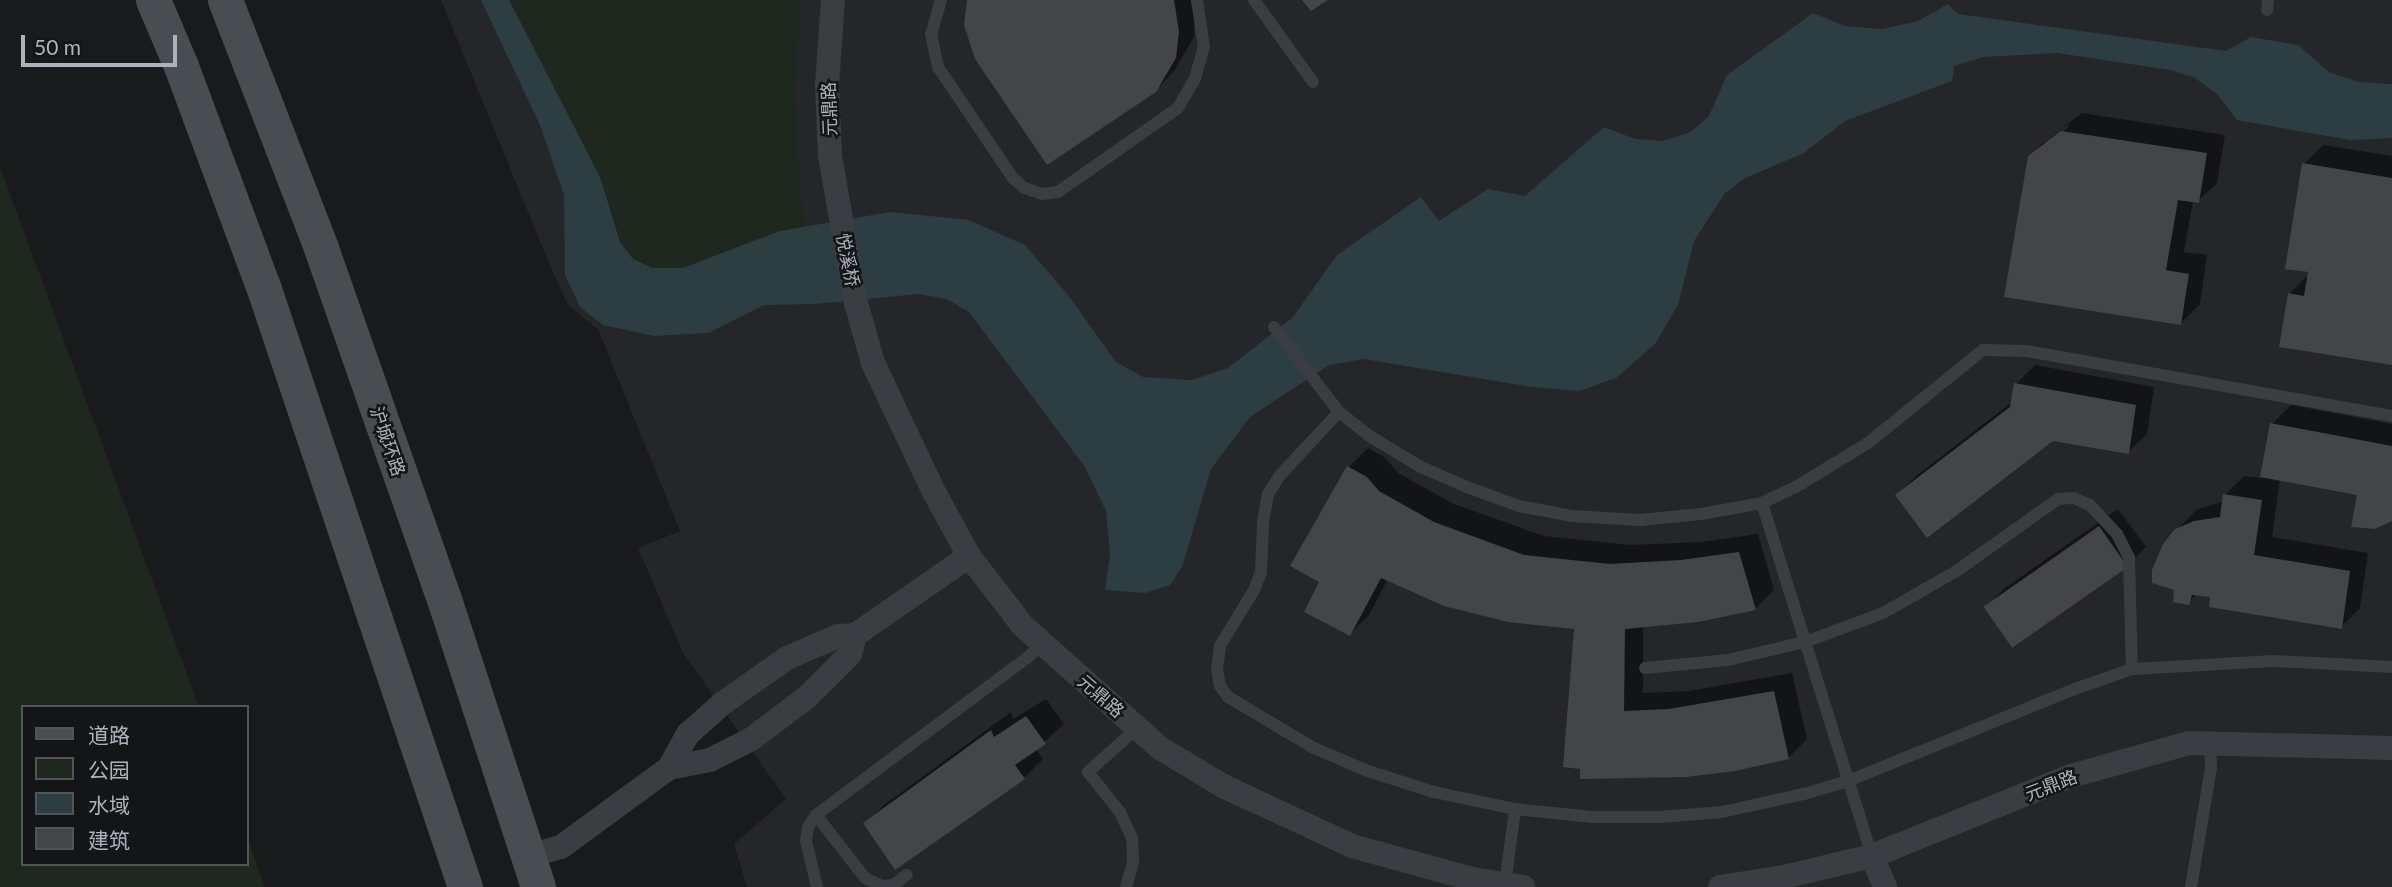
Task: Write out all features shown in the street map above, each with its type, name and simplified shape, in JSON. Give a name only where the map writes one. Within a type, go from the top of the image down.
[{"type":"main road","points":[[153,0],[181,66],[263,286],[465,887]]},
{"type":"main road","name":"沪城环路","points":[[225,0],[321,248],[448,612],[533,871]]},
{"type":"street","name":"元鼎路","points":[[833,0],[827,86],[830,156],[839,217]]},
{"type":"street","name":"悦溪桥","points":[[839,217],[856,303]]},
{"type":"street","name":"元鼎路","points":[[856,303],[878,374],[934,492],[969,556],[1023,626],[1042,644],[1160,748],[1225,787],[1352,846],[1472,879],[1514,886]]},
{"type":"street","points":[[669,768],[688,734],[723,703],[787,658],[838,636],[855,635],[969,556]]},
{"type":"street","points":[[533,871],[561,846],[669,768],[710,760],[750,740],[806,698],[850,654],[855,635]]},
{"type":"street","name":"元鼎路","points":[[1720,887],[1779,878],[1872,856],[2071,776],[2189,743],[2392,748]]},
{"type":"street","points":[[1872,856],[1885,887]]},
{"type":"lane","points":[[941,0],[931,34],[938,67],[1013,178],[1024,188],[1042,194],[1058,192],[1178,108],[1195,78],[1204,47],[1197,0]]},
{"type":"lane","points":[[1254,0],[1313,82]]},
{"type":"lane","points":[[1274,327],[1339,412],[1368,435],[1421,467],[1519,506],[1572,516],[1640,520],[1701,514],[1762,503],[1868,443],[1983,350],[2027,351],[2392,416]]},
{"type":"lane","points":[[1339,412],[1280,475],[1268,494],[1263,523],[1261,572],[1254,590],[1220,646],[1216,669],[1220,686],[1228,697],[1314,748],[1368,771],[1434,792],[1515,809],[1593,817],[1660,817],[1722,812],[1804,794],[1848,780],[2072,690],[2133,669],[2274,661],[2392,667]]},
{"type":"lane","points":[[1645,668],[1727,660],[1805,642],[1883,613],[1955,572],[2058,499],[2074,498],[2090,505],[2117,534],[2129,558],[2133,669]]},
{"type":"lane","points":[[1762,503],[1872,856]]},
{"type":"lane","points":[[817,887],[806,841],[808,827],[816,815],[1027,658],[1042,644]]},
{"type":"lane","points":[[1126,887],[1133,862],[1132,838],[1120,812],[1088,772],[1137,728]]},
{"type":"lane","points":[[2191,887],[2211,768],[2210,743]]},
{"type":"lane","points":[[1514,886],[1515,809]]},
{"type":"lane","points":[[816,815],[865,878],[882,886],[893,886],[907,875]]},
{"type":"shaded area","points":[[441,0],[2392,0],[2392,887],[747,887],[734,844],[786,799],[682,651],[638,548],[680,531],[598,329],[568,305],[551,268]]},
{"type":"green space","points":[[509,0],[800,0],[795,90],[797,156],[805,226],[780,231],[683,268],[652,268],[633,259],[620,242],[600,177]]},
{"type":"green space","points":[[0,167],[198,705],[21,705],[21,866],[248,866],[248,839],[265,887],[0,887]]},
{"type":"water","points":[[481,0],[509,0],[600,177],[620,242],[633,259],[652,268],[683,268],[780,231],[890,212],[969,220],[1025,245],[1068,295],[1116,362],[1143,377],[1192,380],[1228,368],[1293,317],[1337,255],[1421,197],[1439,221],[1488,189],[1525,196],[1604,127],[1635,139],[1663,141],[1691,132],[1709,116],[1727,75],[1813,13],[1845,26],[1883,29],[1918,21],[1948,4],[1958,14],[2226,51],[2251,37],[2298,45],[2329,72],[2359,82],[2392,84],[2392,138],[2350,140],[2237,120],[2217,94],[2195,78],[2171,70],[2057,53],[1983,57],[1954,66],[1952,81],[1845,121],[1804,153],[1745,178],[1725,193],[1694,241],[1678,305],[1655,344],[1616,378],[1579,391],[1532,387],[1364,359],[1329,365],[1250,417],[1211,469],[1182,567],[1170,585],[1145,593],[1105,590],[1110,554],[1106,511],[1085,467],[969,312],[947,299],[918,294],[815,304],[764,305],[708,333],[654,336],[603,325],[580,307],[565,275],[564,195],[540,125]]},
{"type":"building","points":[[967,0],[1174,0],[1179,32],[1176,58],[1156,92],[1047,165],[975,59],[964,25]]},
{"type":"building","points":[[1302,0],[1328,0],[1311,11]]},
{"type":"building","points":[[2061,131],[2207,153],[2199,203],[2178,200],[2166,270],[2189,274],[2181,325],[2004,297],[2028,156]]},
{"type":"building","points":[[2302,163],[2392,178],[2392,365],[2279,347],[2288,293],[2304,296],[2308,272],[2285,269]]},
{"type":"building","points":[[2014,383],[2136,405],[2129,454],[2053,441],[1927,538],[1895,495],[2010,407]]},
{"type":"building","points":[[2270,423],[2392,446],[2392,521],[2375,529],[2351,527],[2357,495],[2260,477]]},
{"type":"building","points":[[1347,466],[1367,477],[1379,491],[1434,522],[1524,555],[1610,564],[1681,560],[1739,552],[1756,610],[1698,622],[1625,629],[1624,711],[1669,709],[1774,691],[1789,759],[1735,771],[1686,777],[1580,779],[1580,769],[1563,767],[1574,629],[1508,622],[1444,606],[1381,578],[1350,636],[1304,612],[1319,582],[1290,566]]},
{"type":"building","points":[[2223,494],[2262,500],[2254,555],[2350,571],[2342,629],[2209,607],[2210,597],[2192,595],[2189,605],[2173,602],[2174,590],[2152,583],[2152,570],[2163,544],[2175,529],[2194,521],[2220,517]]},
{"type":"building","points":[[2099,526],[2128,567],[2012,648],[1983,607]]},
{"type":"building","points":[[1026,716],[1046,744],[1015,765],[1025,779],[895,870],[863,823],[991,730],[994,737]]}]
